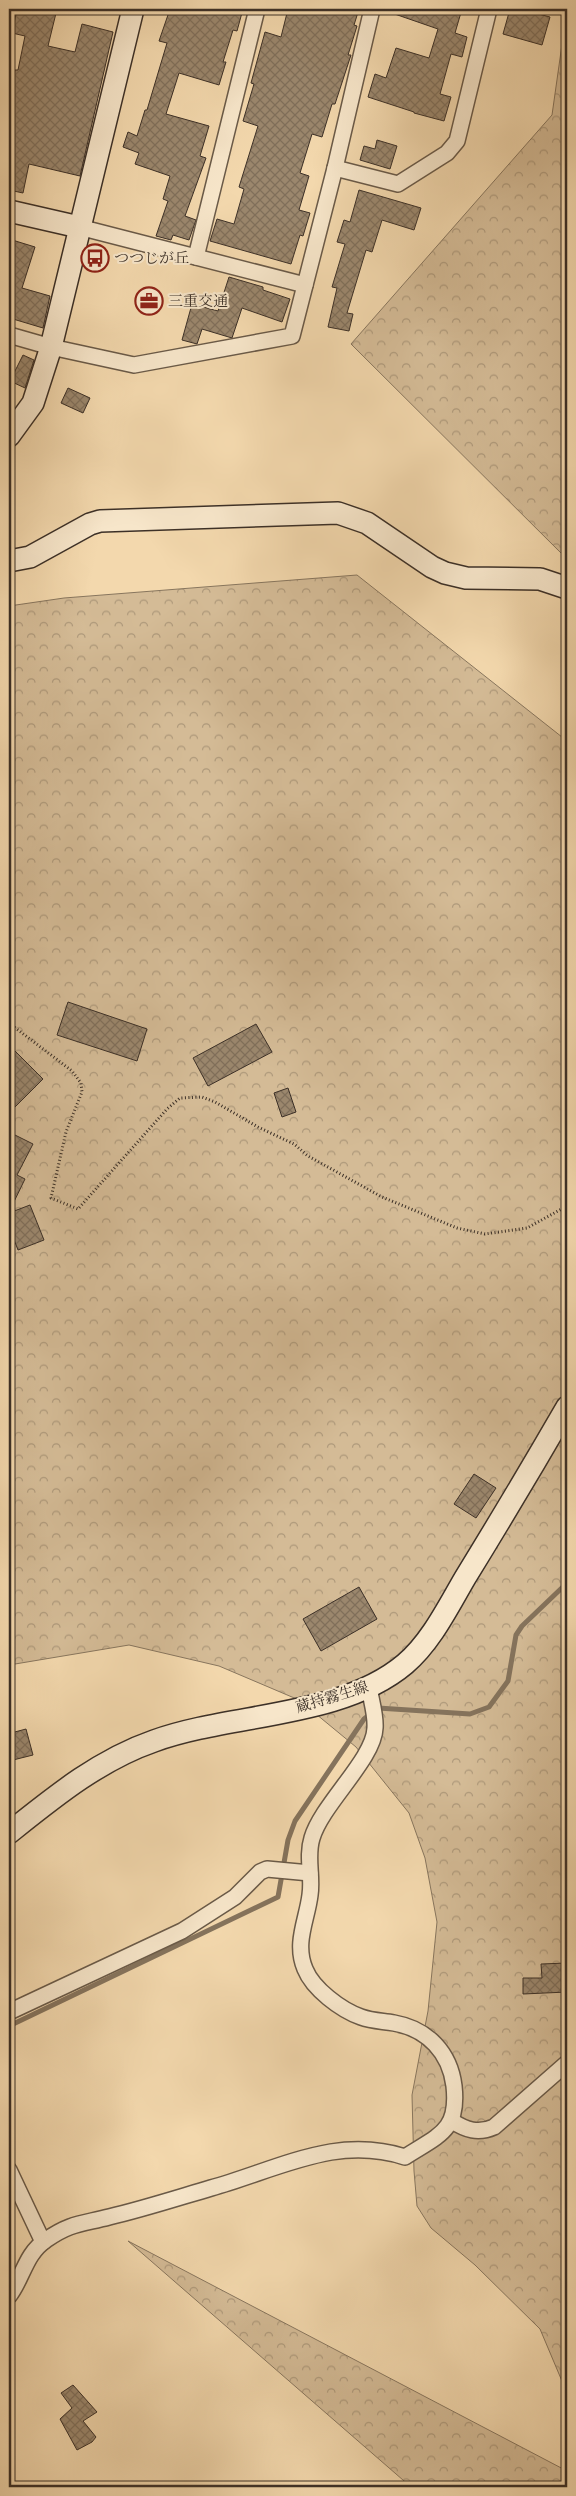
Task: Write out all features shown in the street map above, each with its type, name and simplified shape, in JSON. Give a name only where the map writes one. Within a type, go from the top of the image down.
[{"type":"street","points":[[9,436],[34,403],[51,347],[133,9]]},
{"type":"street","points":[[196,257],[257,9]]},
{"type":"street","points":[[9,335],[51,347],[134,365],[292,336],[335,168],[372,9]]},
{"type":"street","points":[[335,168],[398,184],[447,153],[457,141],[489,9]]},
{"type":"street","points":[[9,211],[305,285]]},
{"type":"street","points":[[9,561],[30,557],[90,524],[100,521],[328,512],[367,523],[432,567],[445,573],[466,578],[540,579],[567,588]]},
{"type":"street","name":"蔵持霧生線","points":[[9,1833],[68,1786],[92,1770],[153,1741],[191,1730],[267,1716],[370,1692],[405,1664],[437,1625],[567,1407]]},
{"type":"street","points":[[9,2296],[27,2259],[43,2242],[78,2222],[107,2218],[312,2156],[363,2149],[379,2150],[405,2157],[443,2131],[452,2121],[455,2110],[453,2082],[446,2058],[438,2046],[419,2031],[407,2026],[354,2014],[324,1993],[305,1970],[300,1951],[300,1940],[311,1894],[304,1872],[312,1837],[330,1805],[369,1747],[375,1727],[370,1692]]},
{"type":"street","points":[[9,2012],[182,1931],[235,1897],[260,1872],[275,1868],[304,1872]]},
{"type":"street","points":[[452,2121],[472,2131],[484,2131],[494,2127],[567,2063]]},
{"type":"street","points":[[9,2170],[43,2242]]},
{"type":"path","points":[[9,1023],[72,1071],[81,1083],[82,1092],[66,1132],[51,1198],[78,1209],[167,1109],[180,1098],[202,1097],[215,1102],[258,1128],[294,1144],[308,1156],[382,1197],[457,1228],[485,1234],[527,1228],[567,1206]]},
{"type":"green space","points":[[567,9],[567,559],[351,344],[552,115]]},
{"type":"green space","points":[[357,575],[567,741],[567,2393],[540,2329],[475,2265],[431,2228],[417,2206],[412,2095],[428,2011],[437,1922],[425,1858],[409,1813],[356,1747],[299,1700],[219,1666],[129,1645],[9,1665],[9,606],[64,598]]},
{"type":"green space","points":[[128,2241],[567,2471],[567,2487],[411,2487]]},
{"type":"building","points":[[17,9],[57,9],[48,46],[75,52],[82,24],[113,32],[80,176],[29,164],[23,193],[9,190],[9,93],[15,70],[18,70],[25,36],[12,33]]},
{"type":"building","points":[[170,9],[243,9],[237,31],[233,30],[223,62],[226,62],[219,85],[179,73],[166,114],[209,126],[200,156],[206,158],[185,216],[196,220],[189,240],[173,235],[171,240],[156,236],[168,201],[163,199],[170,176],[135,164],[139,153],[123,147],[128,132],[137,136],[145,110],[147,110],[167,43],[159,41]]},
{"type":"building","points":[[288,9],[359,9],[354,25],[357,26],[348,55],[351,55],[335,104],[332,104],[322,137],[312,134],[300,173],[309,176],[299,210],[310,213],[303,236],[300,235],[291,264],[210,241],[217,219],[234,224],[244,189],[239,187],[258,126],[243,121],[254,84],[251,83],[265,32],[281,37]]},
{"type":"building","points":[[386,9],[462,9],[455,33],[467,37],[462,57],[451,54],[440,94],[451,97],[444,121],[368,97],[375,74],[386,78],[396,48],[429,58],[438,29],[386,11]]},
{"type":"building","points":[[510,9],[520,9],[550,17],[542,45],[503,34]]},
{"type":"building","points":[[377,140],[397,146],[390,169],[360,160],[364,146],[375,149]]},
{"type":"building","points":[[359,190],[421,208],[414,230],[382,220],[372,252],[366,250],[347,313],[353,314],[349,331],[328,327],[337,288],[332,287],[345,244],[337,242],[344,220],[350,222]]},
{"type":"building","points":[[9,239],[35,247],[22,288],[50,296],[43,328],[13,319],[9,320]]},
{"type":"building","points":[[229,277],[263,287],[263,290],[290,299],[282,322],[242,308],[232,338],[202,329],[197,344],[182,340],[192,304],[218,311]]},
{"type":"building","points":[[23,355],[34,360],[25,388],[10,381]]},
{"type":"building","points":[[68,388],[90,398],[83,413],[61,403]]},
{"type":"building","points":[[68,1002],[147,1029],[137,1061],[57,1035]]},
{"type":"building","points":[[256,1024],[272,1052],[208,1086],[193,1058]]},
{"type":"building","points":[[9,1045],[43,1079],[9,1113]]},
{"type":"building","points":[[288,1088],[296,1112],[282,1117],[274,1093]]},
{"type":"building","points":[[9,1132],[33,1144],[17,1175],[25,1179],[9,1212]]},
{"type":"building","points":[[30,1205],[44,1240],[18,1250],[9,1227],[9,1213]]},
{"type":"building","points":[[474,1474],[496,1488],[476,1518],[454,1504]]},
{"type":"building","points":[[359,1587],[377,1619],[321,1651],[303,1619]]},
{"type":"building","points":[[26,1729],[33,1755],[9,1761],[9,1746],[14,1745],[11,1733]]},
{"type":"building","points":[[567,1963],[567,1992],[523,1994],[523,1978],[542,1978],[541,1964]]},
{"type":"building","points":[[73,2385],[97,2412],[83,2421],[96,2437],[92,2442],[77,2450],[60,2419],[72,2408],[61,2393]]},
{"type":"waterway","points":[[9,2026],[278,1897],[288,1840],[295,1821],[364,1719],[378,1708],[470,1714],[489,1707],[508,1681],[516,1635],[522,1626],[567,1583]]},
{"type":"place","name":"つつじが丘","points":[[95,258]]},
{"type":"place","name":"三重交通","points":[[149,301]]}]
